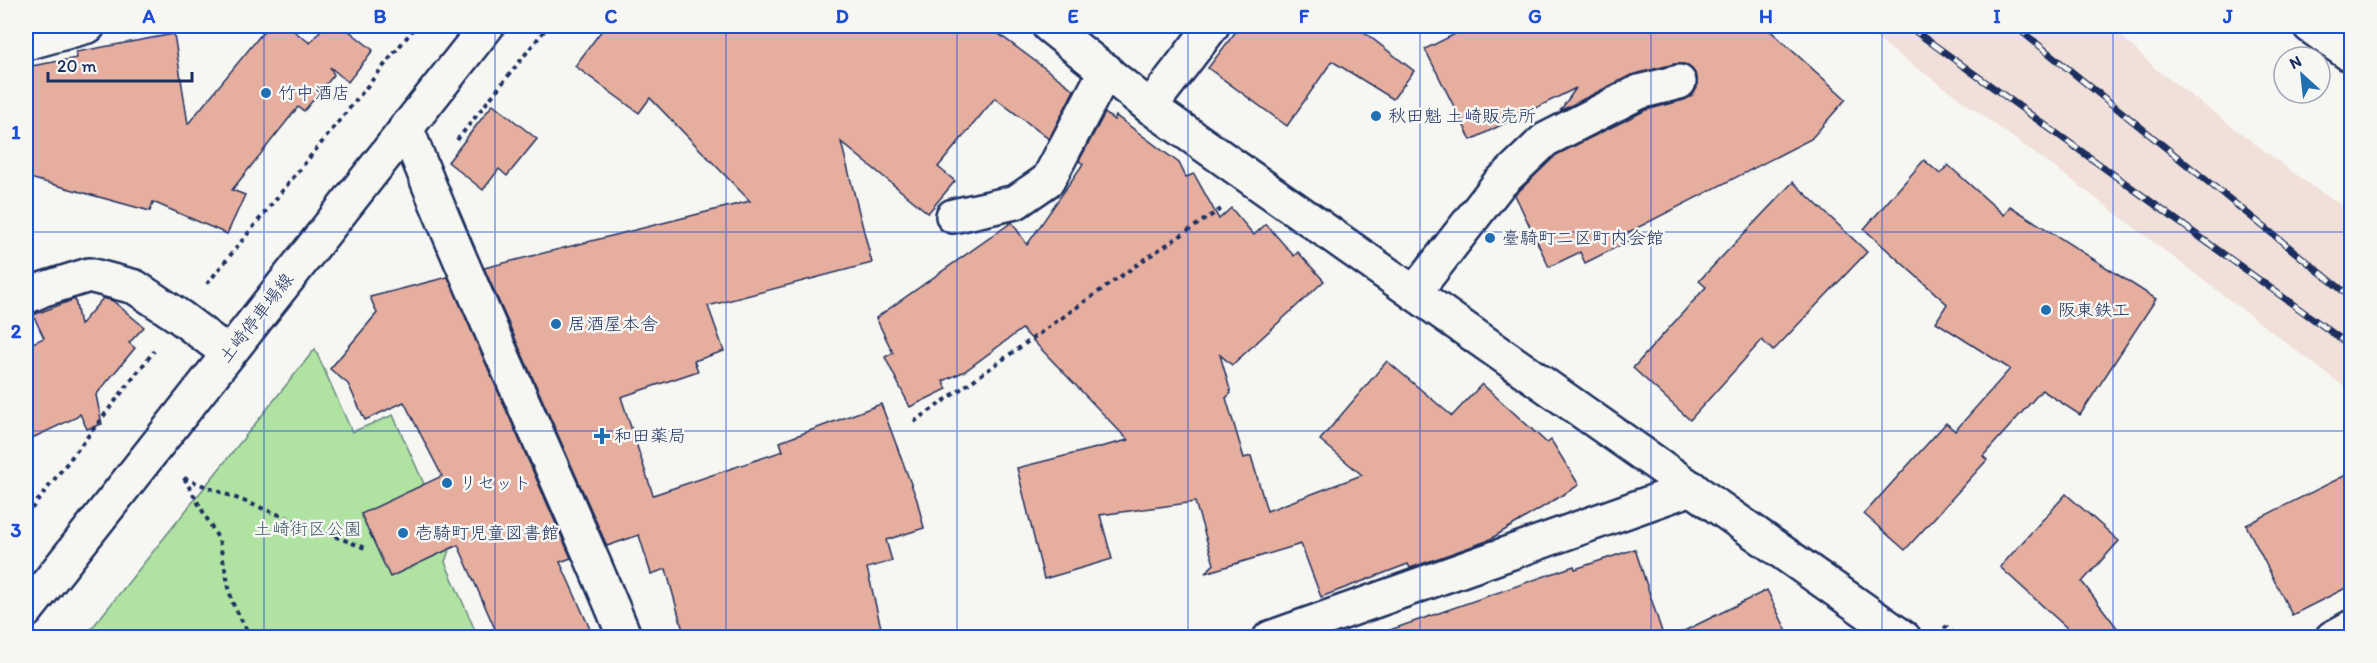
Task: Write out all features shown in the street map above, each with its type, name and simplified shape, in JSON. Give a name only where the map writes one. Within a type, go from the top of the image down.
[{"type":"street","points":[[26,43],[88,26]]},
{"type":"street","name":"土崎停車場線","points":[[26,611],[487,26]]},
{"type":"street","points":[[1048,26],[1150,107],[1904,638]]},
{"type":"street","points":[[1150,107],[1212,26]]},
{"type":"street","points":[[2310,26],[2352,56]]},
{"type":"street","points":[[953,216],[1016,202],[1047,180],[1106,70]]},
{"type":"street","points":[[1414,292],[1498,185],[1545,140],[1639,92],[1679,82]]},
{"type":"street","points":[[406,127],[445,224],[587,546],[625,638]]},
{"type":"street","points":[[26,297],[89,275],[135,287],[228,353]]},
{"type":"street","points":[[1270,638],[1692,488]]},
{"type":"street","points":[[2332,638],[2352,627]]},
{"type":"path","points":[[26,516],[180,317],[416,26]]},
{"type":"path","points":[[914,422],[1148,257],[1260,183]]},
{"type":"path","points":[[250,638],[232,602],[219,540],[183,477],[364,548]]},
{"type":"shaded area","points":[[1859,26],[2111,26],[2157,70],[2310,185],[2351,211],[2351,392],[2073,181]]},
{"type":"green space","name":"土崎街区公園","points":[[315,349],[352,432],[393,415],[451,544],[445,562],[478,637],[84,638]]},
{"type":"building","points":[[268,26],[287,26],[310,43],[324,26],[343,26],[373,50],[348,82],[330,67],[334,75],[304,111],[298,107],[232,190],[245,195],[227,234],[153,202],[150,211],[26,177],[26,67],[77,58],[76,52],[174,34],[188,124]]},
{"type":"building","points":[[605,26],[988,26],[1074,90],[1049,139],[995,98],[938,167],[955,181],[928,213],[841,142],[872,263],[708,306],[724,351],[694,361],[698,371],[621,397],[653,495],[783,451],[780,442],[881,404],[917,500],[924,528],[886,540],[892,561],[867,568],[882,632],[861,638],[685,638],[666,569],[651,574],[639,535],[607,546],[484,268],[750,201],[650,98],[639,113],[575,66]]},
{"type":"building","points":[[1240,26],[1356,26],[1414,71],[1393,99],[1332,61],[1287,126],[1208,68]]},
{"type":"building","points":[[1471,26],[1765,26],[1846,99],[1811,139],[1627,233],[1631,240],[1585,263],[1580,252],[1549,267],[1515,195],[1556,155],[1646,110],[1692,96],[1697,88],[1697,77],[1685,64],[1674,64],[1631,75],[1560,111],[1576,88],[1471,140],[1425,49]]},
{"type":"building","points":[[493,104],[537,139],[507,176],[499,169],[483,190],[448,162]]},
{"type":"building","points":[[1105,113],[1114,120],[1116,116],[1179,163],[1186,177],[1194,174],[1219,219],[1231,208],[1254,235],[1266,224],[1294,256],[1298,252],[1324,281],[1232,365],[1220,355],[1231,393],[1226,398],[1244,458],[1251,456],[1267,511],[1362,475],[1320,440],[1387,361],[1452,416],[1482,384],[1547,443],[1551,440],[1579,485],[1487,541],[1410,568],[1408,564],[1321,597],[1301,544],[1205,573],[1214,564],[1195,502],[1100,515],[1112,559],[1044,579],[1017,468],[1128,440],[1022,329],[965,371],[943,381],[947,389],[910,407],[885,357],[893,353],[876,318],[1012,222],[1027,245],[1083,164],[1079,161]]},
{"type":"building","points":[[1924,160],[1940,174],[1948,165],[2004,215],[2010,206],[2156,299],[2080,415],[2042,390],[1983,456],[1987,460],[1905,550],[1864,514],[1946,423],[1955,431],[2010,369],[1936,322],[1947,304],[1864,229]]},
{"type":"building","points":[[1793,182],[1867,252],[1773,351],[1762,340],[1690,420],[1633,368],[1706,287],[1699,281]]},
{"type":"building","points":[[448,277],[571,558],[560,562],[594,638],[499,638],[458,545],[390,577],[361,514],[442,476],[404,402],[365,420],[348,384],[330,369],[377,313],[370,297]]},
{"type":"building","points":[[103,298],[113,301],[144,327],[129,343],[135,348],[96,395],[102,424],[87,429],[80,414],[26,441],[26,346],[44,338],[33,315],[75,299],[80,325]]},
{"type":"building","points":[[2352,472],[2352,585],[2292,615],[2246,525]]},
{"type":"building","points":[[2066,494],[2119,541],[2082,582],[2125,638],[2078,638],[2000,567]]},
{"type":"building","points":[[1635,549],[1664,638],[1388,638],[1387,631],[1574,566],[1575,569]]},
{"type":"building","points":[[1767,590],[1790,638],[1670,638]]},
{"type":"railway","points":[[1908,26],[2352,347]]},
{"type":"railway","points":[[2015,26],[2352,298]]},
{"type":"place","name":"竹中酒店","points":[[266,93]]},
{"type":"place","name":"秋田魁 土崎販売所","points":[[1376,116]]},
{"type":"place","name":"臺騎町二区町内会館","points":[[1490,238]]},
{"type":"place","name":"阪東鉄工","points":[[2046,310]]},
{"type":"place","name":"居酒屋本舎","points":[[556,324]]},
{"type":"place","name":"和田薬局","points":[[602,436]]},
{"type":"place","name":"リセット","points":[[447,483]]},
{"type":"place","name":"壱騎町児童図書館","points":[[403,533]]}]
